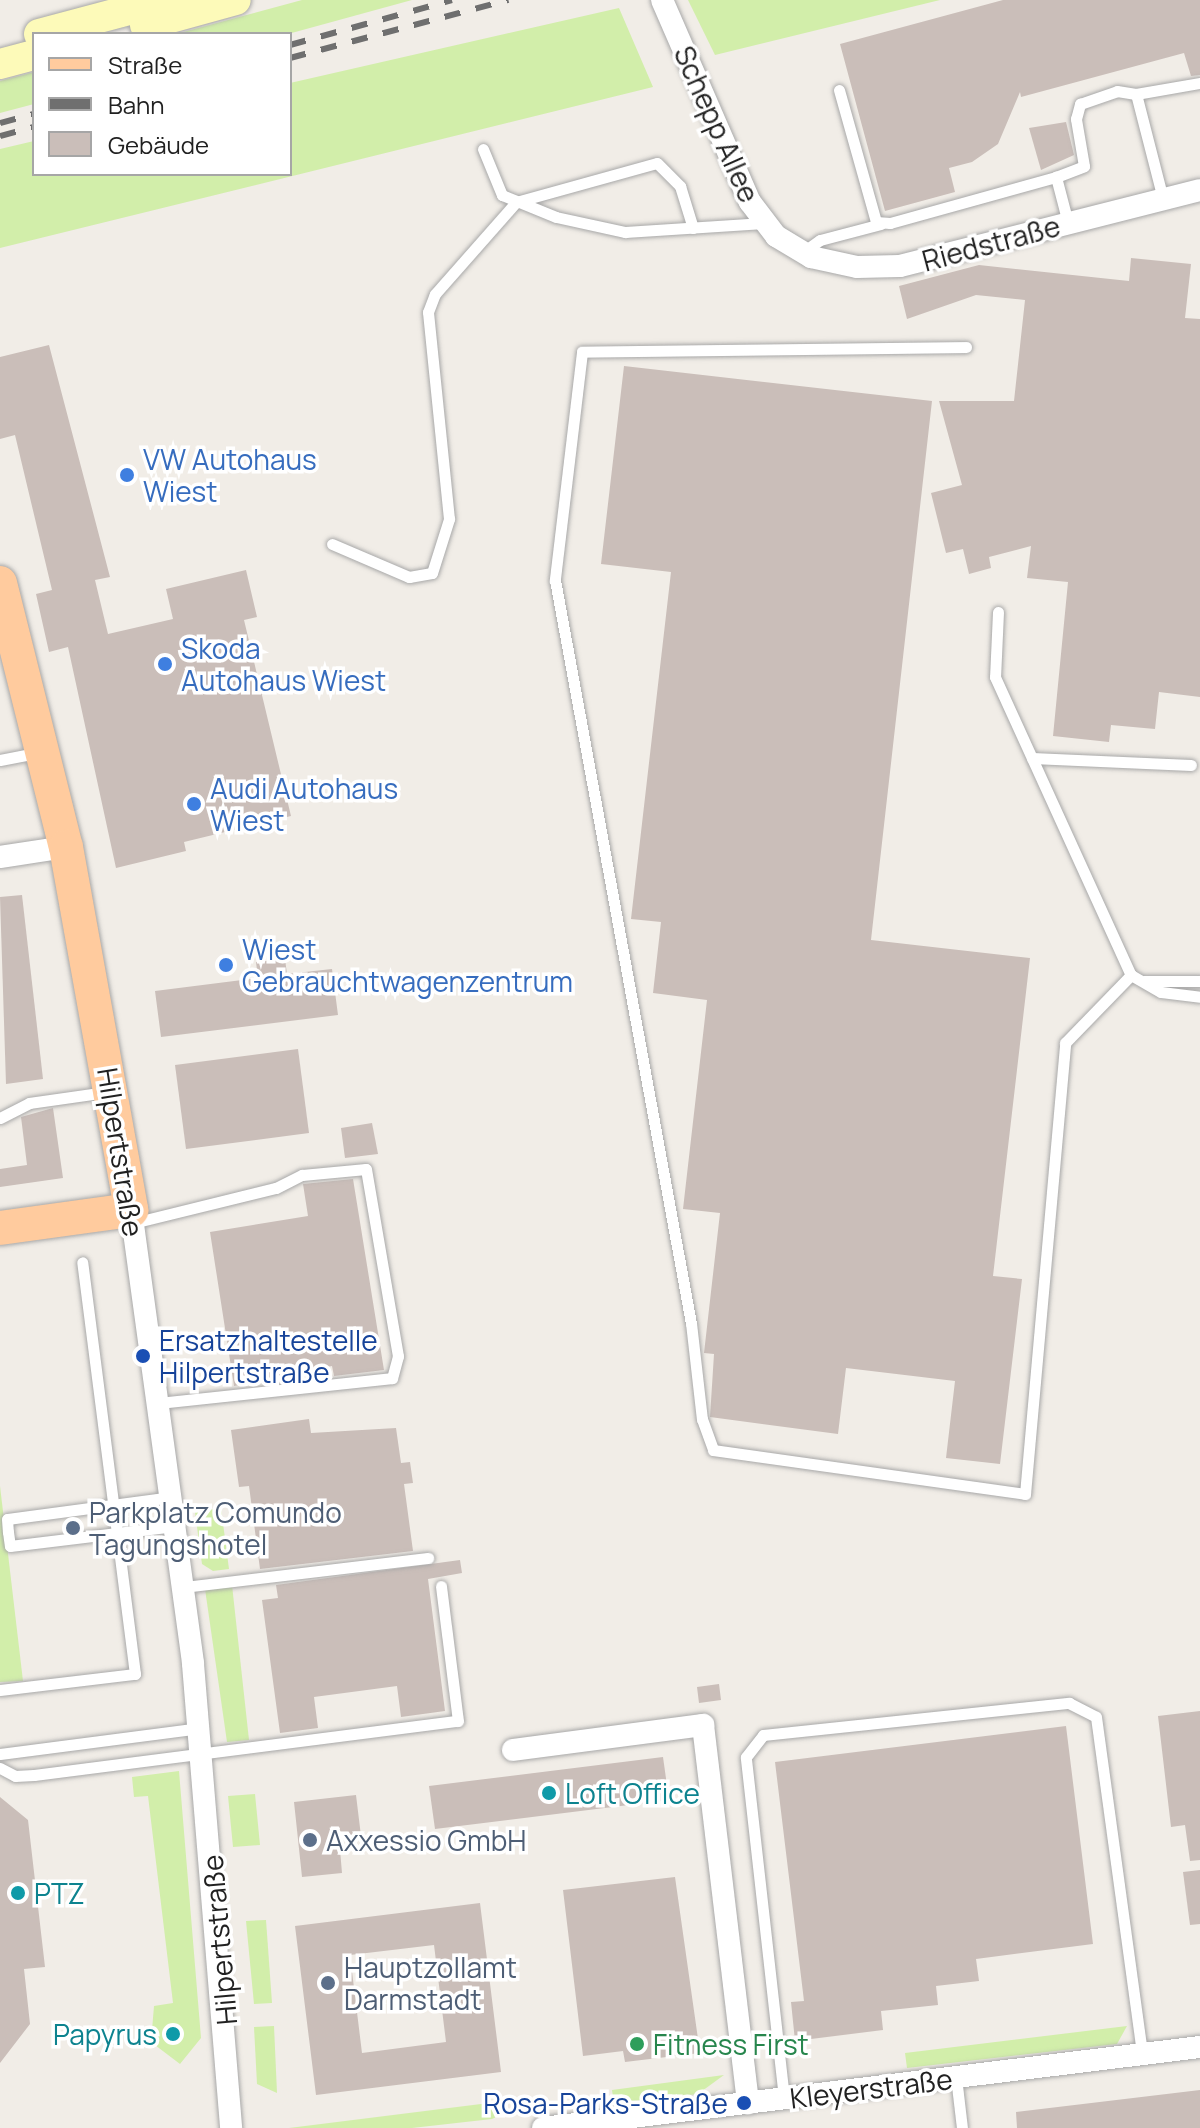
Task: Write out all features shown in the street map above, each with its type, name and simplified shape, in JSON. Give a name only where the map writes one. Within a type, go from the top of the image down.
[{"type":"main road","points":[[47,32],[167,0]]},
{"type":"main road","points":[[119,32],[236,0]]},
{"type":"main road","points":[[0,44],[32,36]]},
{"type":"main road","points":[[0,64],[32,56]]},
{"type":"main road","name":"Hilpertstraße","points":[[0,584],[45,752],[66,847],[132,1216]]},
{"type":"main road","points":[[0,1228],[132,1216]]},
{"type":"street","name":"Schepp Allee","points":[[662,0],[764,223],[792,247]]},
{"type":"street","name":"Riedstraße","points":[[792,247],[843,265],[890,268],[1200,190]]},
{"type":"street","points":[[0,857],[66,847]]},
{"type":"street","name":"Hilpertstraße","points":[[132,1216],[176,1526],[200,1728],[231,2128]]},
{"type":"street","points":[[513,1750],[703,1725],[748,2103]]},
{"type":"street","name":"Kleyerstraße","points":[[543,2128],[638,2122],[784,2098],[1200,2047]]},
{"type":"lane","points":[[792,247],[1056,177],[1084,166],[1076,119],[1080,104],[1117,91],[1136,94],[1200,83]]},
{"type":"lane","points":[[839,90],[872,214],[881,224]]},
{"type":"lane","points":[[1136,94],[1163,199]]},
{"type":"lane","points":[[483,149],[494,185],[516,202],[625,232],[764,223]]},
{"type":"lane","points":[[332,544],[409,577],[432,573],[449,519],[428,312],[435,294],[516,202],[657,163],[680,186],[693,228]]},
{"type":"lane","points":[[1056,177],[1068,223]]},
{"type":"lane","points":[[966,347],[582,352],[555,580],[691,1323],[702,1419],[713,1450],[1025,1494],[1065,1043],[1131,975]]},
{"type":"lane","points":[[998,612],[995,677],[1131,975],[1161,992],[1200,997]]},
{"type":"lane","points":[[0,760],[45,752]]},
{"type":"lane","points":[[1032,758],[1191,765]]},
{"type":"lane","points":[[1144,981],[1200,981]]},
{"type":"lane","points":[[0,1118],[29,1103],[111,1092]]},
{"type":"lane","points":[[132,1216],[276,1188],[302,1175],[366,1169],[399,1372],[276,1394],[159,1403]]},
{"type":"lane","points":[[0,1690],[135,1674],[82,1262]]},
{"type":"lane","points":[[172,1497],[7,1519],[5,1546],[176,1526]]},
{"type":"lane","points":[[184,1587],[428,1558]]},
{"type":"lane","points":[[0,1768],[15,1776],[34,1775],[458,1721],[441,1586]]},
{"type":"lane","points":[[784,2098],[746,1757],[763,1735],[1069,1703],[1096,1717],[1142,2055]]},
{"type":"lane","points":[[0,1754],[200,1728]]},
{"type":"lane","points":[[956,2077],[962,2128]]},
{"type":"green space","points":[[302,0],[412,0],[292,33],[183,32]]},
{"type":"green space","points":[[688,0],[940,0],[715,55]]},
{"type":"green space","points":[[619,8],[653,87],[0,248],[0,149],[32,141],[32,176],[292,176],[292,83]]},
{"type":"green space","points":[[32,73],[32,105],[0,113],[0,81]]},
{"type":"green space","points":[[0,1486],[23,1681],[0,1682]]},
{"type":"green space","points":[[221,1508],[229,1569],[213,1571],[202,1564],[195,1512]]},
{"type":"green space","points":[[232,1585],[249,1740],[227,1742],[205,1589]]},
{"type":"green space","points":[[179,1771],[201,2038],[180,2064],[151,2042],[154,2006],[173,2003],[148,1796],[134,1797],[132,1777]]},
{"type":"green space","points":[[255,1794],[260,1845],[233,1847],[228,1796]]},
{"type":"green space","points":[[266,1920],[272,2003],[254,2004],[246,1921]]},
{"type":"green space","points":[[274,2026],[277,2093],[257,2084],[254,2027]]},
{"type":"green space","points":[[1127,2026],[1117,2044],[907,2068],[905,2053]]},
{"type":"green space","points":[[724,2075],[698,2094],[614,2103],[612,2090]]},
{"type":"green space","points":[[505,2101],[503,2114],[492,2119],[412,2128],[289,2128]]},
{"type":"building","points":[[1003,0],[1200,0],[1200,75],[1191,76],[1184,53],[1021,97],[1020,92],[998,144],[972,162],[949,168],[955,192],[885,211],[840,44]]},
{"type":"building","points":[[1066,122],[1074,155],[1041,170],[1029,128]]},
{"type":"building","points":[[1131,258],[1191,264],[1185,318],[1200,319],[1200,697],[1159,692],[1155,729],[1111,725],[1109,742],[1053,736],[1068,582],[1027,578],[1031,546],[989,557],[991,568],[969,574],[963,549],[946,553],[931,493],[962,485],[939,401],[1014,401],[1025,300],[976,295],[907,319],[899,286],[979,265],[1129,281]]},
{"type":"building","points":[[49,345],[110,577],[95,580],[108,634],[173,619],[166,589],[246,570],[257,617],[244,620],[291,816],[184,842],[186,851],[116,868],[68,647],[49,652],[36,594],[52,590],[15,435],[0,439],[0,357]]},
{"type":"building","points":[[624,366],[932,401],[871,940],[1030,958],[993,1276],[1022,1279],[1000,1464],[946,1458],[955,1381],[846,1368],[838,1434],[710,1417],[714,1354],[704,1353],[720,1213],[683,1209],[707,1000],[653,993],[661,922],[631,919],[671,572],[601,564]]},
{"type":"building","points":[[22,895],[43,1079],[6,1084],[0,897]]},
{"type":"building","points":[[285,959],[287,974],[332,969],[338,1015],[161,1037],[155,991],[258,978],[256,962]]},
{"type":"building","points":[[298,1049],[309,1133],[186,1149],[175,1065]]},
{"type":"building","points":[[53,1108],[63,1178],[0,1187],[0,1169],[27,1165],[21,1117]]},
{"type":"building","points":[[372,1123],[378,1154],[345,1158],[341,1128]]},
{"type":"building","points":[[353,1179],[384,1370],[334,1376],[332,1366],[234,1386],[210,1232],[308,1216],[303,1184]]},
{"type":"building","points":[[309,1419],[311,1433],[396,1428],[401,1463],[410,1462],[413,1483],[404,1484],[413,1551],[260,1569],[249,1486],[239,1487],[231,1430]]},
{"type":"building","points":[[460,1560],[462,1573],[428,1579],[445,1711],[401,1717],[397,1686],[314,1697],[318,1728],[280,1733],[262,1600],[278,1598],[276,1585]]},
{"type":"building","points":[[719,1684],[721,1700],[699,1703],[697,1687]]},
{"type":"building","points":[[1200,1711],[1200,1860],[1190,1861],[1185,1825],[1171,1827],[1158,1716]]},
{"type":"building","points":[[1066,1726],[1093,1944],[976,1959],[979,1981],[936,1986],[938,2005],[881,2011],[883,2030],[795,2041],[791,2002],[804,2001],[775,1762]]},
{"type":"building","name":"Loft Office","points":[[663,1757],[669,1800],[435,1829],[429,1786]]},
{"type":"building","points":[[356,1795],[361,1836],[339,1838],[342,1873],[302,1877],[294,1802]]},
{"type":"building","name":"PTZ","points":[[0,1797],[28,1820],[45,1967],[24,1969],[30,2024],[0,2063]]},
{"type":"building","points":[[1200,1870],[1200,1924],[1190,1925],[1183,1872]]},
{"type":"building","points":[[675,1877],[700,2053],[625,2062],[623,2051],[583,2056],[563,1890]]},
{"type":"building","name":"Hauptzollamt Darmstadt","points":[[480,1903],[501,2072],[316,2095],[295,1926]],"holes":[[[434,1945],[446,2042],[362,2053],[350,1955]]]},
{"type":"building","points":[[1200,2090],[1200,2128],[1017,2128],[1016,2112]]},
{"type":"railway","points":[[292,44],[452,0]]},
{"type":"railway","points":[[292,57],[508,0]]},
{"type":"railway","points":[[0,123],[32,115]]},
{"type":"railway","points":[[0,136],[32,128]]},
{"type":"place","name":"VW Autohaus Wiest","points":[[127,475]]},
{"type":"place","name":"Skoda Autohaus Wiest","points":[[165,664]]},
{"type":"place","name":"Audi Autohaus Wiest","points":[[194,804]]},
{"type":"place","name":"Wiest Gebrauchtwagenzentrum","points":[[226,965]]},
{"type":"place","name":"Ersatzhaltestelle Hilpertstraße","points":[[143,1356]]},
{"type":"place","name":"Parkplatz Comundo Tagungshotel","points":[[73,1528]]},
{"type":"place","name":"Loft Office","points":[[549,1793]]},
{"type":"place","name":"Axxessio GmbH","points":[[310,1840]]},
{"type":"place","name":"PTZ","points":[[18,1893]]},
{"type":"place","name":"Hauptzollamt Darmstadt","points":[[328,1983]]},
{"type":"place","name":"Papyrus","points":[[173,2034]]},
{"type":"place","name":"Fitness First","points":[[637,2044]]},
{"type":"place","name":"Rosa-Parks-Straße","points":[[744,2103]]}]
